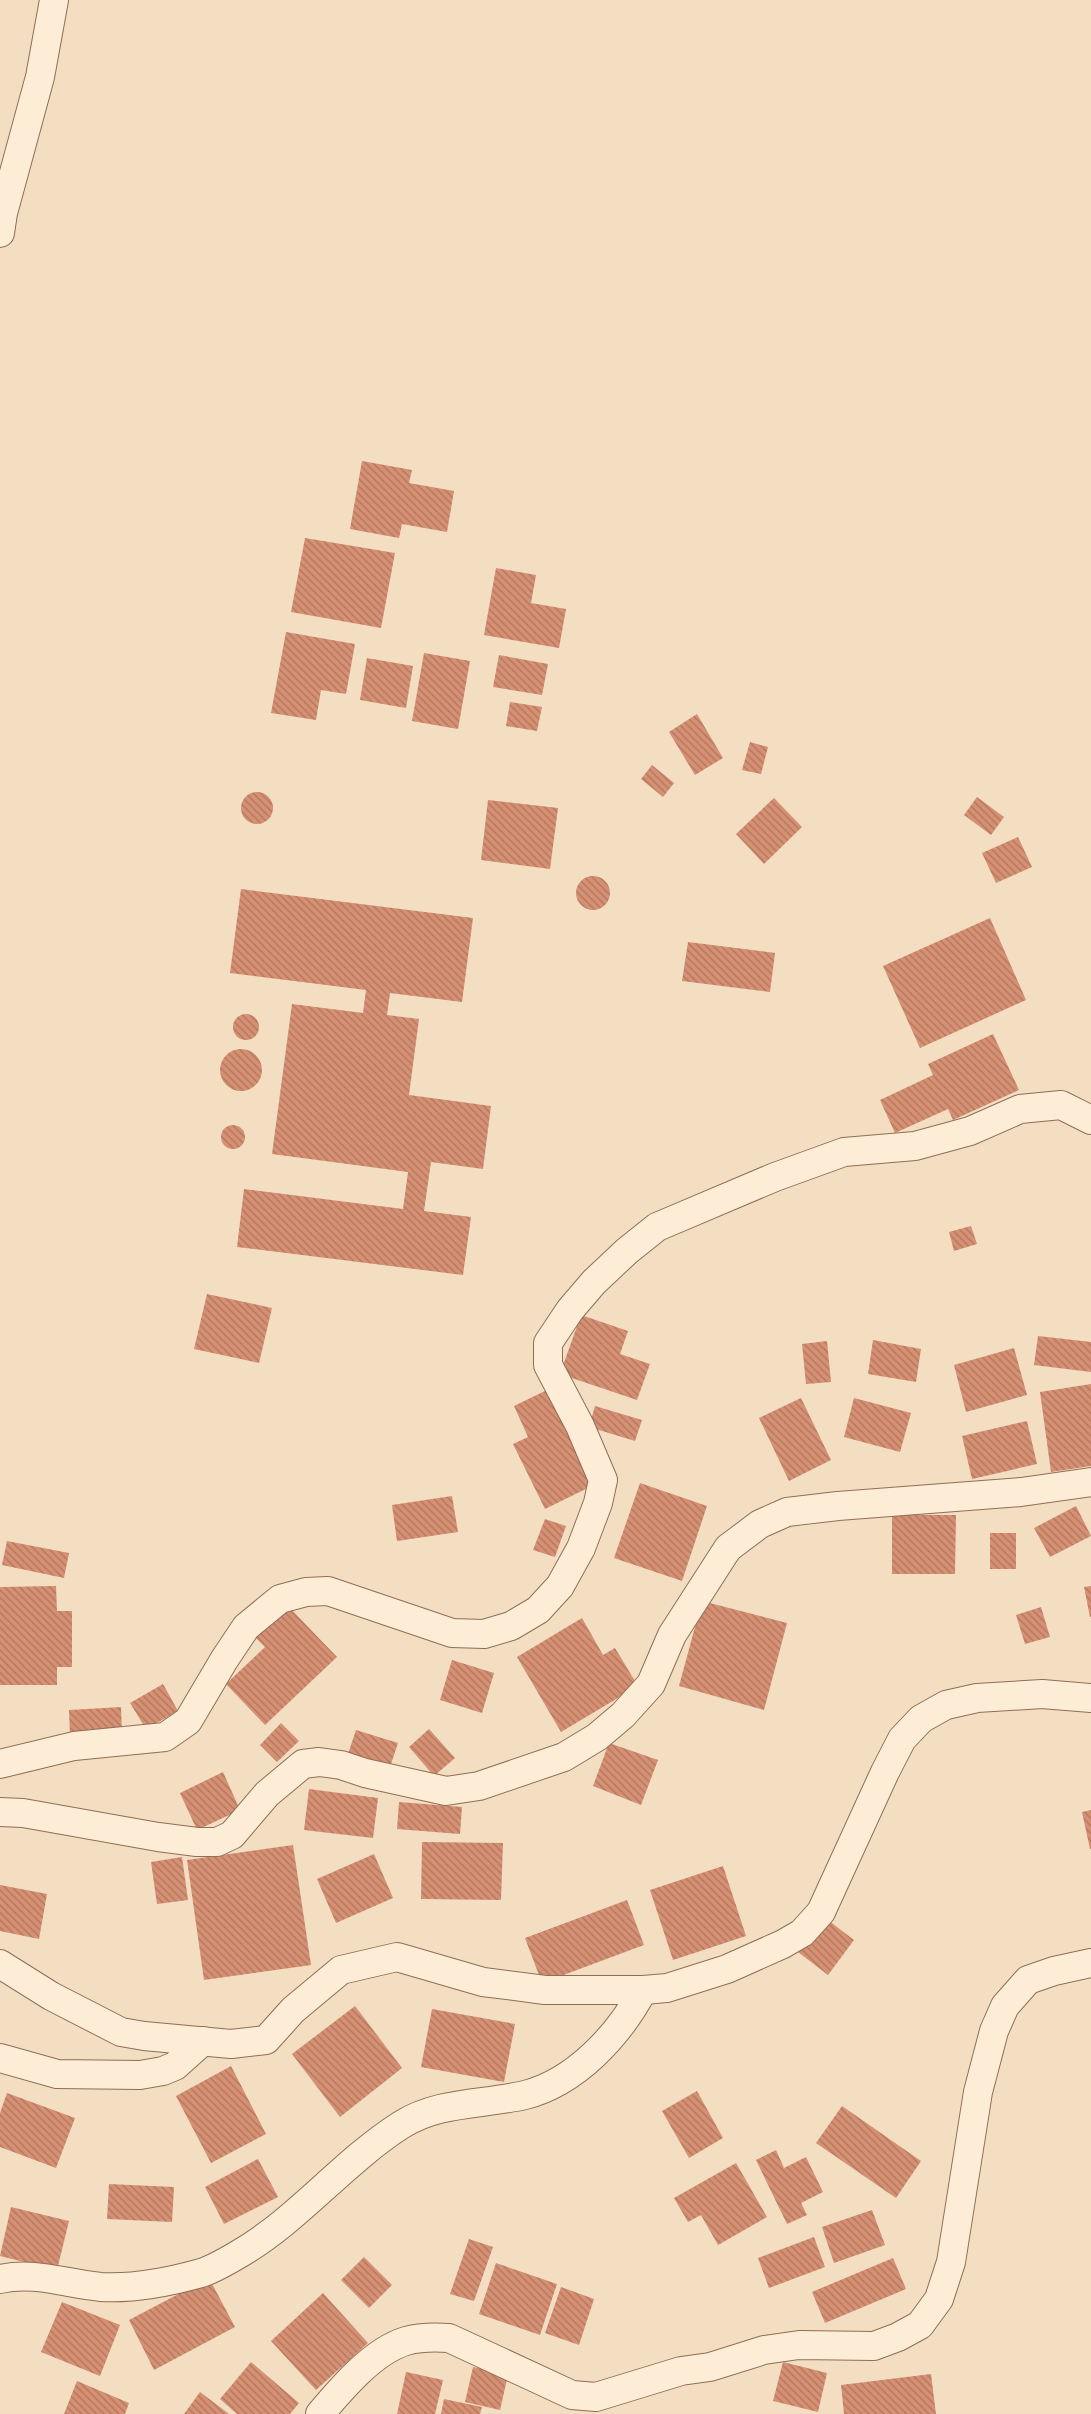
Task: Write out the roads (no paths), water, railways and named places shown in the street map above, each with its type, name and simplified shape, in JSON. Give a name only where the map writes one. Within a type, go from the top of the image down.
[{"type":"street","points":[[0,233],[3,213],[40,77],[54,0]]},
{"type":"street","points":[[0,1764],[74,1746],[165,1737],[188,1721],[246,1627],[280,1599],[306,1592],[328,1591],[452,1633],[484,1634],[511,1626],[538,1610],[560,1586],[581,1548],[598,1503],[603,1480],[580,1426],[548,1365],[548,1342],[570,1310],[594,1282],[626,1251],[657,1227],[774,1177],[844,1152],[915,1146],[970,1132],[1020,1109],[1061,1105],[1091,1120]]},
{"type":"street","points":[[0,1812],[23,1813],[197,1842],[216,1842],[232,1835],[267,1794],[303,1764],[319,1762],[341,1765],[365,1773],[446,1791],[479,1786],[564,1757],[597,1737],[623,1715],[651,1684],[672,1635],[728,1548],[760,1524],[787,1512],[1021,1492],[1091,1482]]},
{"type":"street","points":[[0,1964],[51,1996],[121,2032],[231,2044],[266,2040],[293,2010],[341,1970],[397,1957],[483,1982],[545,1990],[643,1990],[667,1988],[727,1969],[783,1944],[802,1933],[821,1912],[902,1739],[921,1719],[946,1704],[977,1698],[1042,1694],[1091,1698]]},
{"type":"street","points":[[320,2414],[347,2382],[388,2349],[406,2341],[430,2337],[449,2338],[572,2395],[596,2397],[681,2371],[710,2367],[764,2350],[799,2345],[874,2346],[898,2337],[920,2325],[939,2299],[951,2262],[978,2092],[994,2031],[1005,2006],[1028,1980],[1054,1971],[1091,1963]]},
{"type":"street","points":[[0,2279],[22,2276],[101,2287],[137,2286],[171,2281],[204,2272],[264,2239],[360,2154],[402,2124],[421,2114],[451,2105],[525,2094],[559,2081],[590,2058],[616,2032],[632,2012],[643,1990]]},
{"type":"street","points":[[0,2058],[57,2074],[140,2075],[163,2071],[175,2066],[203,2041]]}]
